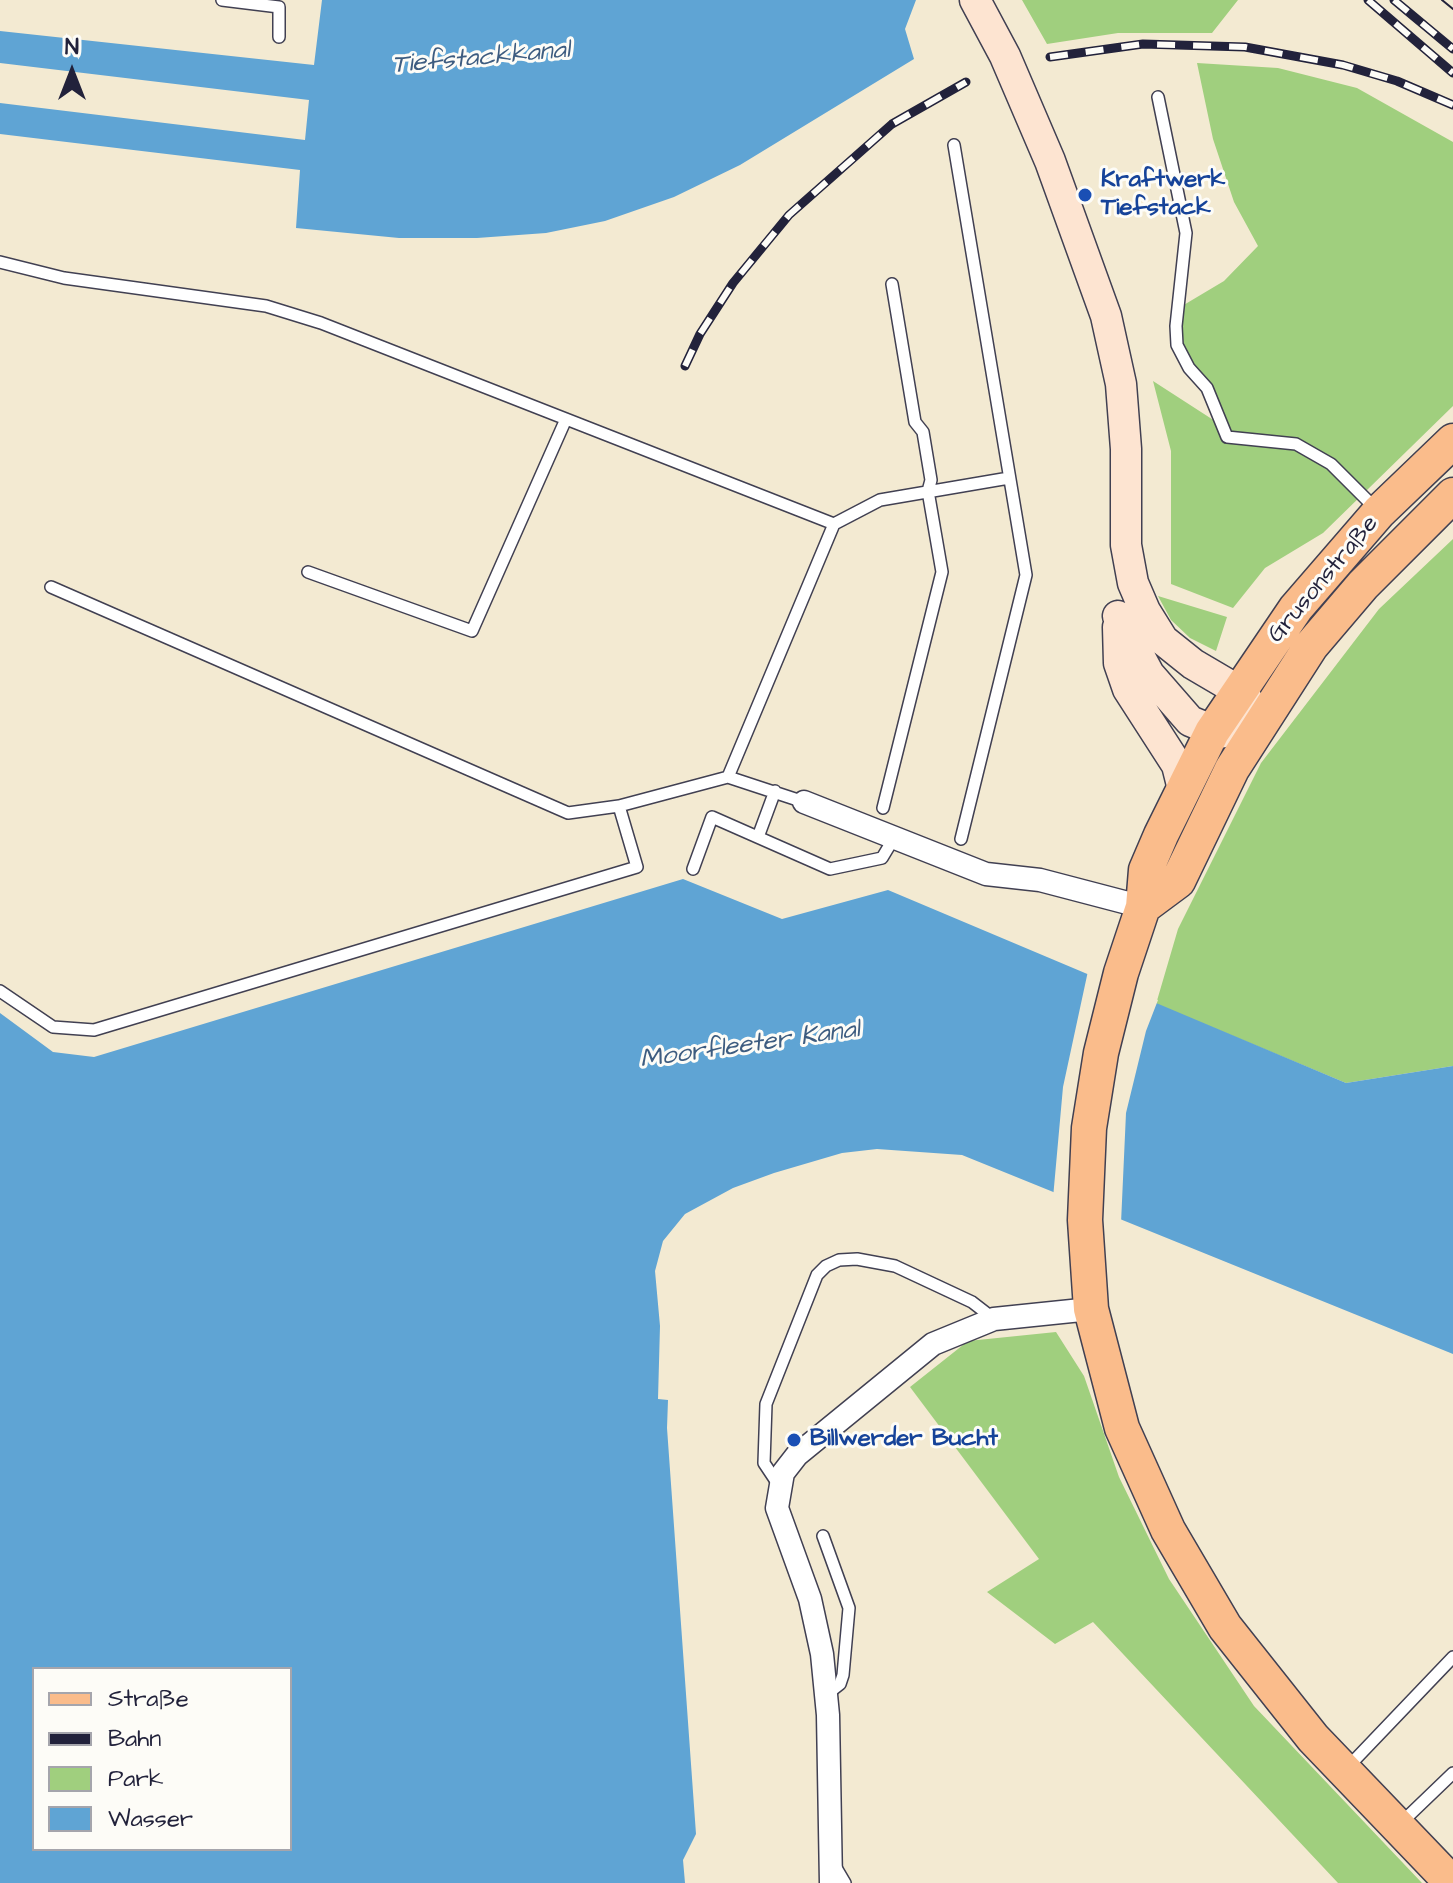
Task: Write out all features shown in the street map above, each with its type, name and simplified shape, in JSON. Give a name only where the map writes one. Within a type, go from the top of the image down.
[{"type":"main road","name":"Grusonstraße","points":[[1448,451],[1379,512],[1296,608],[1212,732],[1183,789],[1146,870],[1143,907],[1109,1016],[1091,1107],[1086,1178],[1091,1309],[1122,1428],[1168,1530],[1225,1627],[1344,1772],[1452,1883]]},
{"type":"main road","name":"Grusonstraße","points":[[1143,907],[1178,881],[1256,727],[1311,646],[1363,585],[1453,494]]},
{"type":"street","points":[[975,0],[1005,56],[1050,161],[1106,316],[1125,422],[1126,545],[1118,616],[1119,663],[1128,689],[1177,765],[1183,789]]},
{"type":"street","points":[[1448,451],[1453,494]]},
{"type":"street","points":[[1118,616],[1129,640],[1165,695],[1190,721],[1212,732],[1236,733],[1256,727],[1252,705],[1239,690],[1193,664],[1163,640],[1145,611],[1133,583],[1126,545]]},
{"type":"street","points":[[804,802],[986,874],[1040,880],[1143,907]]},
{"type":"street","points":[[831,1883],[826,1696],[818,1628],[777,1508],[779,1484],[797,1455],[942,1339],[994,1319],[1091,1309]]},
{"type":"lane","points":[[222,0],[279,7],[279,37]]},
{"type":"lane","points":[[1158,97],[1186,233],[1176,326],[1177,345],[1189,368],[1207,388],[1227,437],[1296,444],[1331,464],[1379,512]]},
{"type":"lane","points":[[954,145],[1026,575],[961,839]]},
{"type":"lane","points":[[0,262],[64,278],[266,306],[321,323],[834,524]]},
{"type":"lane","points":[[883,808],[942,572],[928,491],[931,480],[923,432],[915,422],[892,284]]},
{"type":"lane","points":[[308,572],[472,631],[566,419]]},
{"type":"lane","points":[[728,777],[834,524],[880,500],[1009,478]]},
{"type":"lane","points":[[51,587],[568,813],[619,806],[728,777],[804,802]]},
{"type":"lane","points":[[758,837],[775,791]]},
{"type":"lane","points":[[0,991],[53,1027],[94,1030],[637,867],[619,806]]},
{"type":"lane","points":[[693,869],[712,817],[830,869],[882,858],[894,838]]},
{"type":"lane","points":[[779,1484],[764,1463],[766,1404],[817,1275],[826,1266],[839,1260],[857,1259],[895,1266],[972,1302],[994,1319]]},
{"type":"lane","points":[[823,1536],[849,1608],[843,1675],[840,1684],[826,1696]]},
{"type":"lane","points":[[1344,1772],[1453,1657]]},
{"type":"lane","points":[[1397,1826],[1453,1773]]},
{"type":"lane","points":[[830,1859],[845,1883]]},
{"type":"green space","points":[[1022,0],[1238,0],[1212,33],[1118,33],[1047,44]]},
{"type":"green space","points":[[1197,63],[1278,68],[1357,88],[1453,142],[1453,406],[1323,533],[1265,568],[1233,608],[1171,584],[1171,451],[1153,381],[1218,423],[1207,388],[1177,345],[1177,309],[1224,281],[1258,246],[1234,202],[1213,139]]},
{"type":"green space","points":[[1453,539],[1453,1066],[1346,1083],[1156,1004],[1178,929],[1261,763],[1379,609]]},
{"type":"green space","points":[[1158,596],[1227,617],[1216,651],[1190,638],[1171,620]]},
{"type":"green space","points":[[1056,1332],[1084,1376],[1119,1477],[1169,1579],[1254,1706],[1422,1883],[1338,1883],[1093,1622],[1055,1644],[987,1592],[1039,1559],[910,1387],[968,1341]]},
{"type":"water","name":"Tiefstackkanal","points":[[322,0],[916,0],[905,29],[914,59],[740,165],[674,197],[605,221],[546,233],[477,238],[399,238],[296,228],[300,170],[0,134],[0,103],[305,140],[309,100],[0,63],[0,31],[314,65]]},
{"type":"water","name":"Moorfleeter Kanal","points":[[683,879],[782,919],[888,890],[1346,1083],[1453,1066],[1453,1354],[962,1155],[877,1149],[842,1153],[774,1173],[733,1188],[685,1214],[663,1241],[655,1271],[660,1326],[658,1399],[668,1400],[667,1428],[696,1834],[683,1860],[685,1883],[0,1883],[0,1013],[53,1052],[94,1057]]},
{"type":"pier","points":[[1088,971],[1158,1000],[1146,1031],[1126,1113],[1121,1223],[1053,1198],[1063,1087]]},
{"type":"tram line","points":[[1442,0],[1453,9]]},
{"type":"railway","points":[[1368,0],[1453,73]]},
{"type":"railway","points":[[1394,0],[1453,49]]},
{"type":"railway","points":[[1050,57],[1143,44],[1245,47],[1343,65],[1397,81],[1453,105]]},
{"type":"railway","points":[[685,366],[700,334],[733,283],[789,215],[892,124],[966,82]]},
{"type":"place","name":"Kraftwerk Tiefstack","points":[[1085,195]]},
{"type":"place","name":"Billwerder Bucht","points":[[794,1440]]}]
